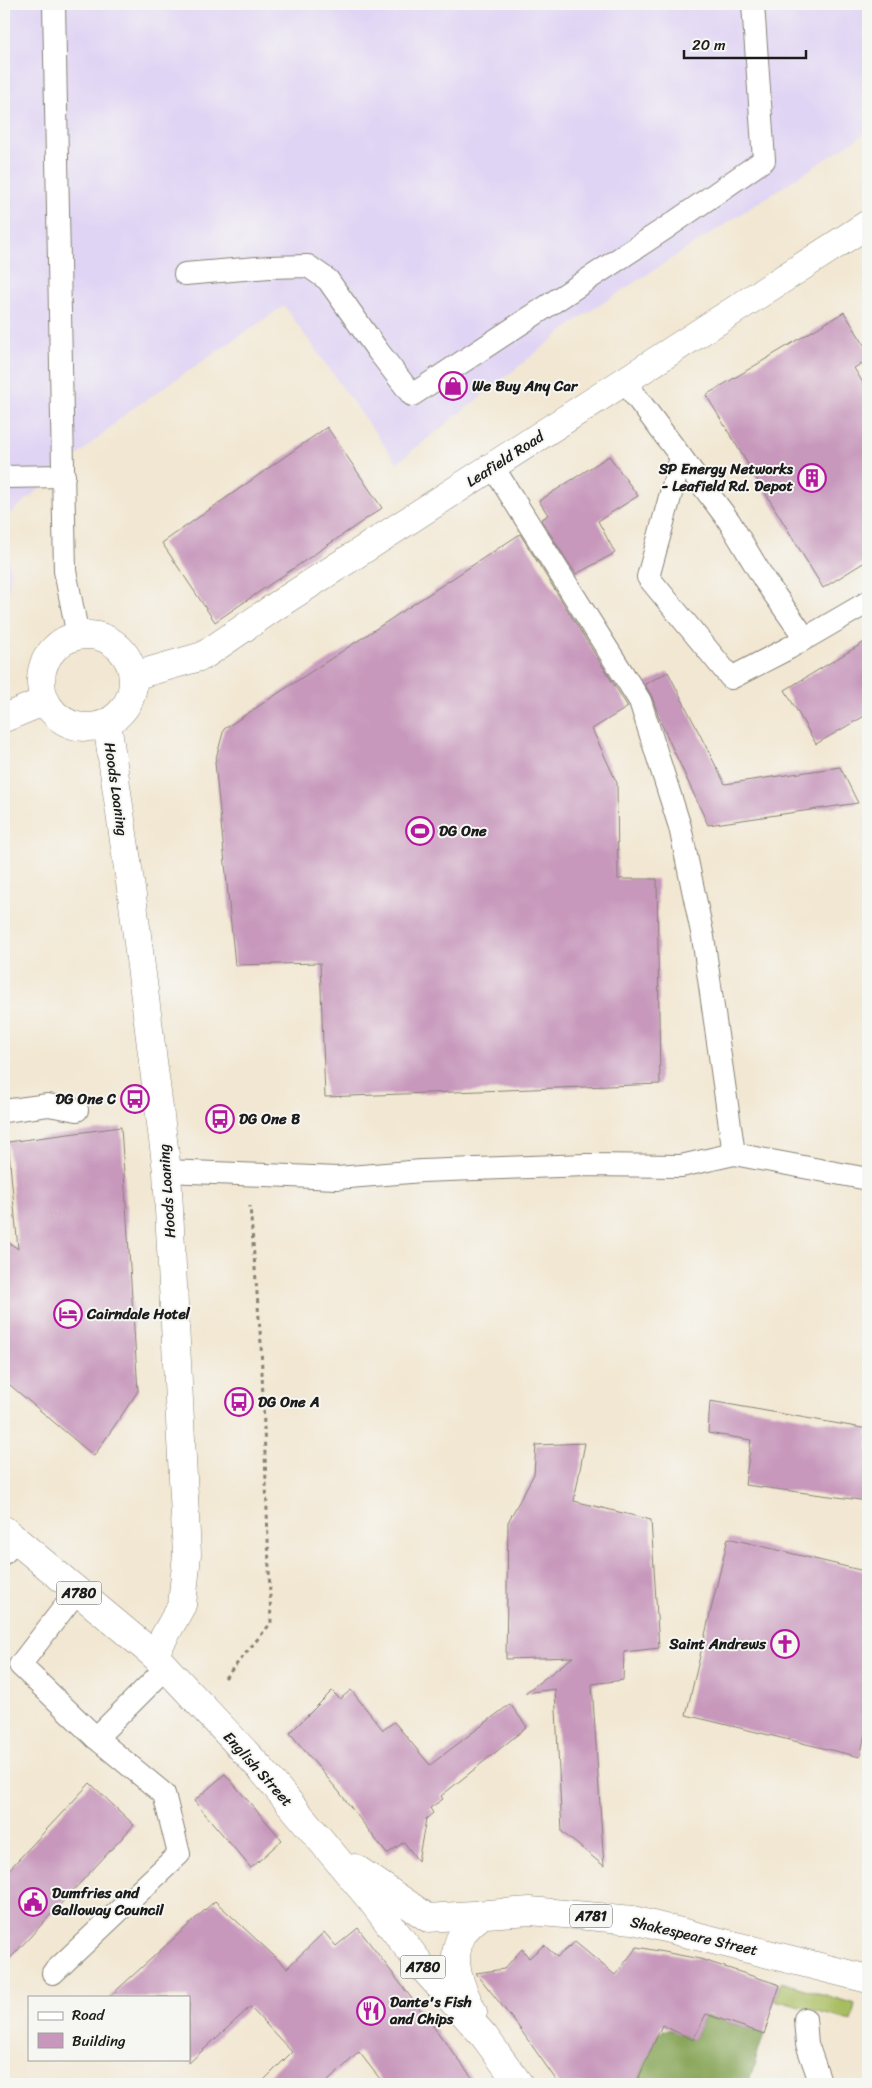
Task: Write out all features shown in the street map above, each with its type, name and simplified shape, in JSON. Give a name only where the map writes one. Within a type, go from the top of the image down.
[{"type":"street","name":"Leafield Road","points":[[133,676],[202,656],[276,606],[868,224]]},
{"type":"street","points":[[78,636],[93,636],[108,640],[120,649],[128,662],[133,676],[132,690],[127,704],[118,715],[106,723],[93,727],[78,727],[65,722],[53,713],[45,701],[41,688],[41,674],[46,660],[53,649],[65,640],[78,636]]},
{"type":"street","points":[[4,718],[45,701]]},
{"type":"street","name":"Hoods Loaning","points":[[106,723],[132,896],[167,1171],[187,1554],[182,1605],[160,1662]]},
{"type":"street","name":"English Street","points":[[8,1541],[77,1591],[160,1662],[261,1769],[371,1900],[424,1969],[484,2036],[519,2084]]},
{"type":"street","name":"Shakespeare Street","points":[[327,1849],[428,1918],[530,1911],[633,1920],[868,1979]]},
{"type":"street","name":"English Street","points":[[481,1915],[462,1934],[455,1958],[459,1984],[484,2036]]},
{"type":"lane","points":[[54,4],[65,572],[78,636]]},
{"type":"lane","points":[[185,274],[269,267],[308,266],[328,280],[378,351],[412,395],[666,228],[764,160],[753,4]]},
{"type":"lane","points":[[625,382],[729,521],[765,581],[805,638]]},
{"type":"lane","points":[[681,457],[648,577],[731,678],[868,602]]},
{"type":"lane","points":[[492,467],[640,701],[680,827],[703,938],[734,1154]]},
{"type":"lane","points":[[4,477],[64,476]]},
{"type":"lane","points":[[4,1111],[48,1105],[77,1110]]},
{"type":"lane","points":[[167,1171],[337,1178],[422,1171],[586,1165],[681,1166],[734,1154],[868,1179]]},
{"type":"lane","points":[[53,1973],[179,1854],[164,1794],[96,1738],[20,1665],[77,1591]]},
{"type":"lane","points":[[96,1738],[160,1662]]},
{"type":"lane","points":[[806,2019],[807,2044],[821,2084]]},
{"type":"path","points":[[200,1706],[271,1624],[262,1343],[247,1173]]},
{"type":"shaded area","points":[[4,4],[868,4],[868,132],[581,317],[397,463],[284,306],[128,412],[4,519]]},
{"type":"shaded area","points":[[4,532],[11,573],[4,620]]},
{"type":"green space","points":[[781,1982],[855,2004],[851,2021],[775,2000]]},
{"type":"green space","points":[[705,2016],[720,2019],[764,2034],[748,2084],[636,2084],[655,2040],[663,2030],[673,2030],[693,2040]]},
{"type":"building","name":"SP Energy Networks - Leafield Rd. Depot","points":[[844,312],[868,351],[868,360],[854,368],[868,391],[868,560],[823,588],[706,395]]},
{"type":"building","points":[[327,427],[382,508],[215,622],[162,543]]},
{"type":"building","points":[[609,456],[638,496],[598,521],[615,553],[576,574],[541,520],[548,515],[539,501]]},
{"type":"building","name":"DG One","points":[[520,534],[628,707],[592,729],[617,783],[618,879],[657,879],[660,1084],[325,1097],[320,963],[235,965],[215,762],[224,729]]},
{"type":"building","points":[[868,640],[868,714],[816,744],[785,690]]},
{"type":"building","points":[[668,672],[725,784],[840,767],[858,803],[708,825],[645,684]]},
{"type":"building","name":"Cairndale Hotel","points":[[121,1127],[138,1391],[94,1456],[4,1380],[4,1239],[18,1249],[8,1142]]},
{"type":"building","points":[[710,1401],[868,1429],[868,1501],[745,1485],[751,1440],[708,1433]]},
{"type":"building","points":[[585,1443],[574,1501],[651,1520],[659,1648],[624,1652],[623,1680],[592,1684],[604,1866],[562,1832],[555,1689],[525,1693],[573,1657],[506,1659],[508,1522],[534,1474],[536,1445]]},
{"type":"building","name":"Saint Andrews","points":[[728,1538],[868,1572],[868,1720],[860,1757],[686,1715]]},
{"type":"building","points":[[351,1690],[383,1730],[394,1722],[430,1765],[510,1704],[527,1727],[441,1796],[443,1799],[430,1808],[433,1813],[426,1819],[418,1861],[404,1842],[387,1854],[290,1733],[332,1691],[340,1699]]},
{"type":"building","points":[[225,1774],[282,1840],[251,1868],[194,1801]]},
{"type":"building","name":"Dumfries and Galloway Council","points":[[90,1783],[134,1825],[4,1965],[4,1875]]},
{"type":"building","points":[[215,1901],[287,1968],[324,1932],[336,1946],[358,1928],[477,2084],[384,2084],[359,2052],[325,2084],[260,2084],[292,2052],[250,2007],[189,2063],[190,1996],[110,1996]]},
{"type":"building","points":[[575,1942],[615,1975],[637,1947],[700,1959],[780,1985],[764,2034],[706,2014],[693,2040],[662,2025],[636,2084],[559,2084],[518,2026],[476,1973],[504,1969],[522,1949],[529,1958],[544,1945],[557,1957]]},
{"type":"place","name":"We Buy Any Car","points":[[453,386]]},
{"type":"place","name":"SP Energy Networks - Leafield Rd. Depot","points":[[812,478]]},
{"type":"place","name":"DG One","points":[[420,831]]},
{"type":"place","name":"DG One C","points":[[135,1099]]},
{"type":"place","name":"DG One B","points":[[220,1119]]},
{"type":"place","name":"Cairndale Hotel","points":[[68,1314]]},
{"type":"place","name":"DG One A","points":[[239,1402]]},
{"type":"place","name":"Saint Andrews","points":[[785,1644]]},
{"type":"place","name":"Dumfries and Galloway Council","points":[[33,1902]]},
{"type":"place","name":"Dante's Fish and Chips","points":[[371,2011]]}]
